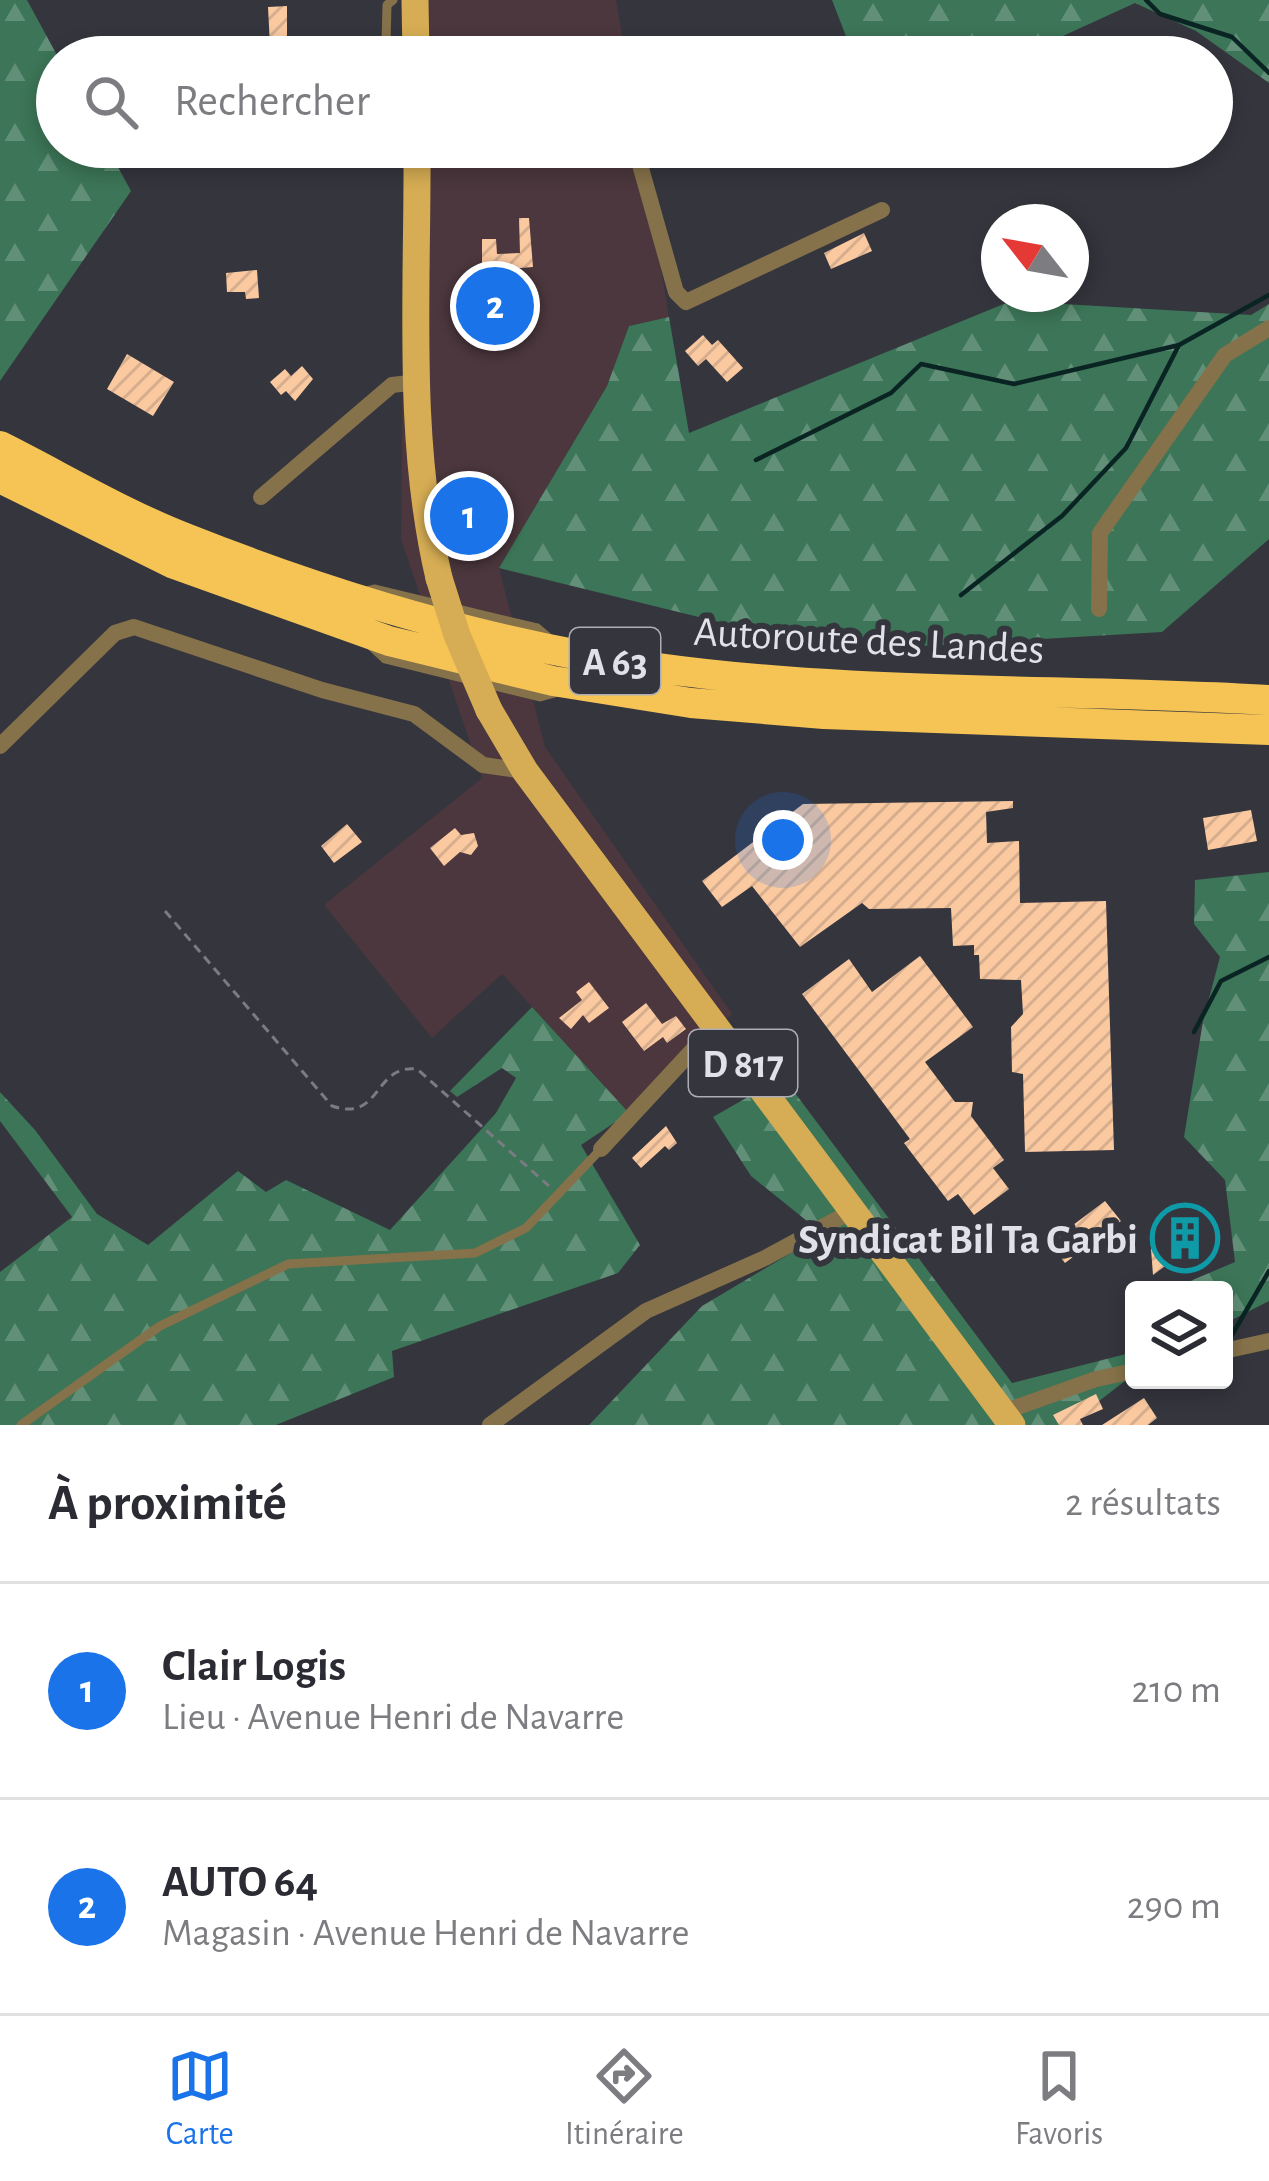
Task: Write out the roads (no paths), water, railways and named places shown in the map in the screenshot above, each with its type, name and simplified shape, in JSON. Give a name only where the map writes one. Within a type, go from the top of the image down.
[{"type":"highway","name":"Autoroute des Landes","points":[[0,446],[184,537],[398,614],[568,653],[696,673],[801,682],[1269,700]]},
{"type":"highway","name":"Autoroute des Landes","points":[[0,478],[174,564],[353,628],[499,670],[692,703],[824,714],[1269,730]]},
{"type":"main road","points":[[415,0],[416,36]]},
{"type":"main road","name":"D 817","points":[[417,168],[424,506],[457,635],[489,710],[524,771],[1008,1418]]},
{"type":"street","points":[[641,168],[676,292],[686,302],[882,210]]},
{"type":"street","points":[[1099,609],[1100,533],[1225,355],[1269,328]]},
{"type":"street","points":[[261,497],[392,385],[418,382]]},
{"type":"street","points":[[0,746],[115,633],[134,627],[322,690],[414,714],[482,765],[524,771]]},
{"type":"street","points":[[601,1149],[715,1026]]},
{"type":"street","points":[[490,1425],[646,1311],[765,1258],[852,1211]]},
{"type":"street","points":[[1233,1349],[1269,1341]]},
{"type":"street","points":[[1008,1418],[1096,1379],[1125,1373]]},
{"type":"lane","points":[[386,36],[387,5],[393,0]]},
{"type":"lane","points":[[21,1425],[160,1326],[288,1264],[475,1253],[526,1228],[601,1149]]},
{"type":"waterway","points":[[1146,0],[1160,14],[1229,36]]},
{"type":"waterway","points":[[1233,38],[1269,73]]},
{"type":"waterway","points":[[961,595],[1062,516],[1126,448],[1179,345],[1269,295]]},
{"type":"waterway","points":[[756,460],[891,393],[921,364],[1014,384],[1179,345]]},
{"type":"waterway","points":[[1194,1032],[1221,981],[1269,957]]},
{"type":"waterway","points":[[1233,1333],[1269,1271]]},
{"type":"place","name":"AUTO 64","points":[[495,306]]},
{"type":"place","name":"Clair Logis","points":[[469,516]]},
{"type":"place","name":"Syndicat Bil Ta Garbi","points":[[1185,1238]]}]
